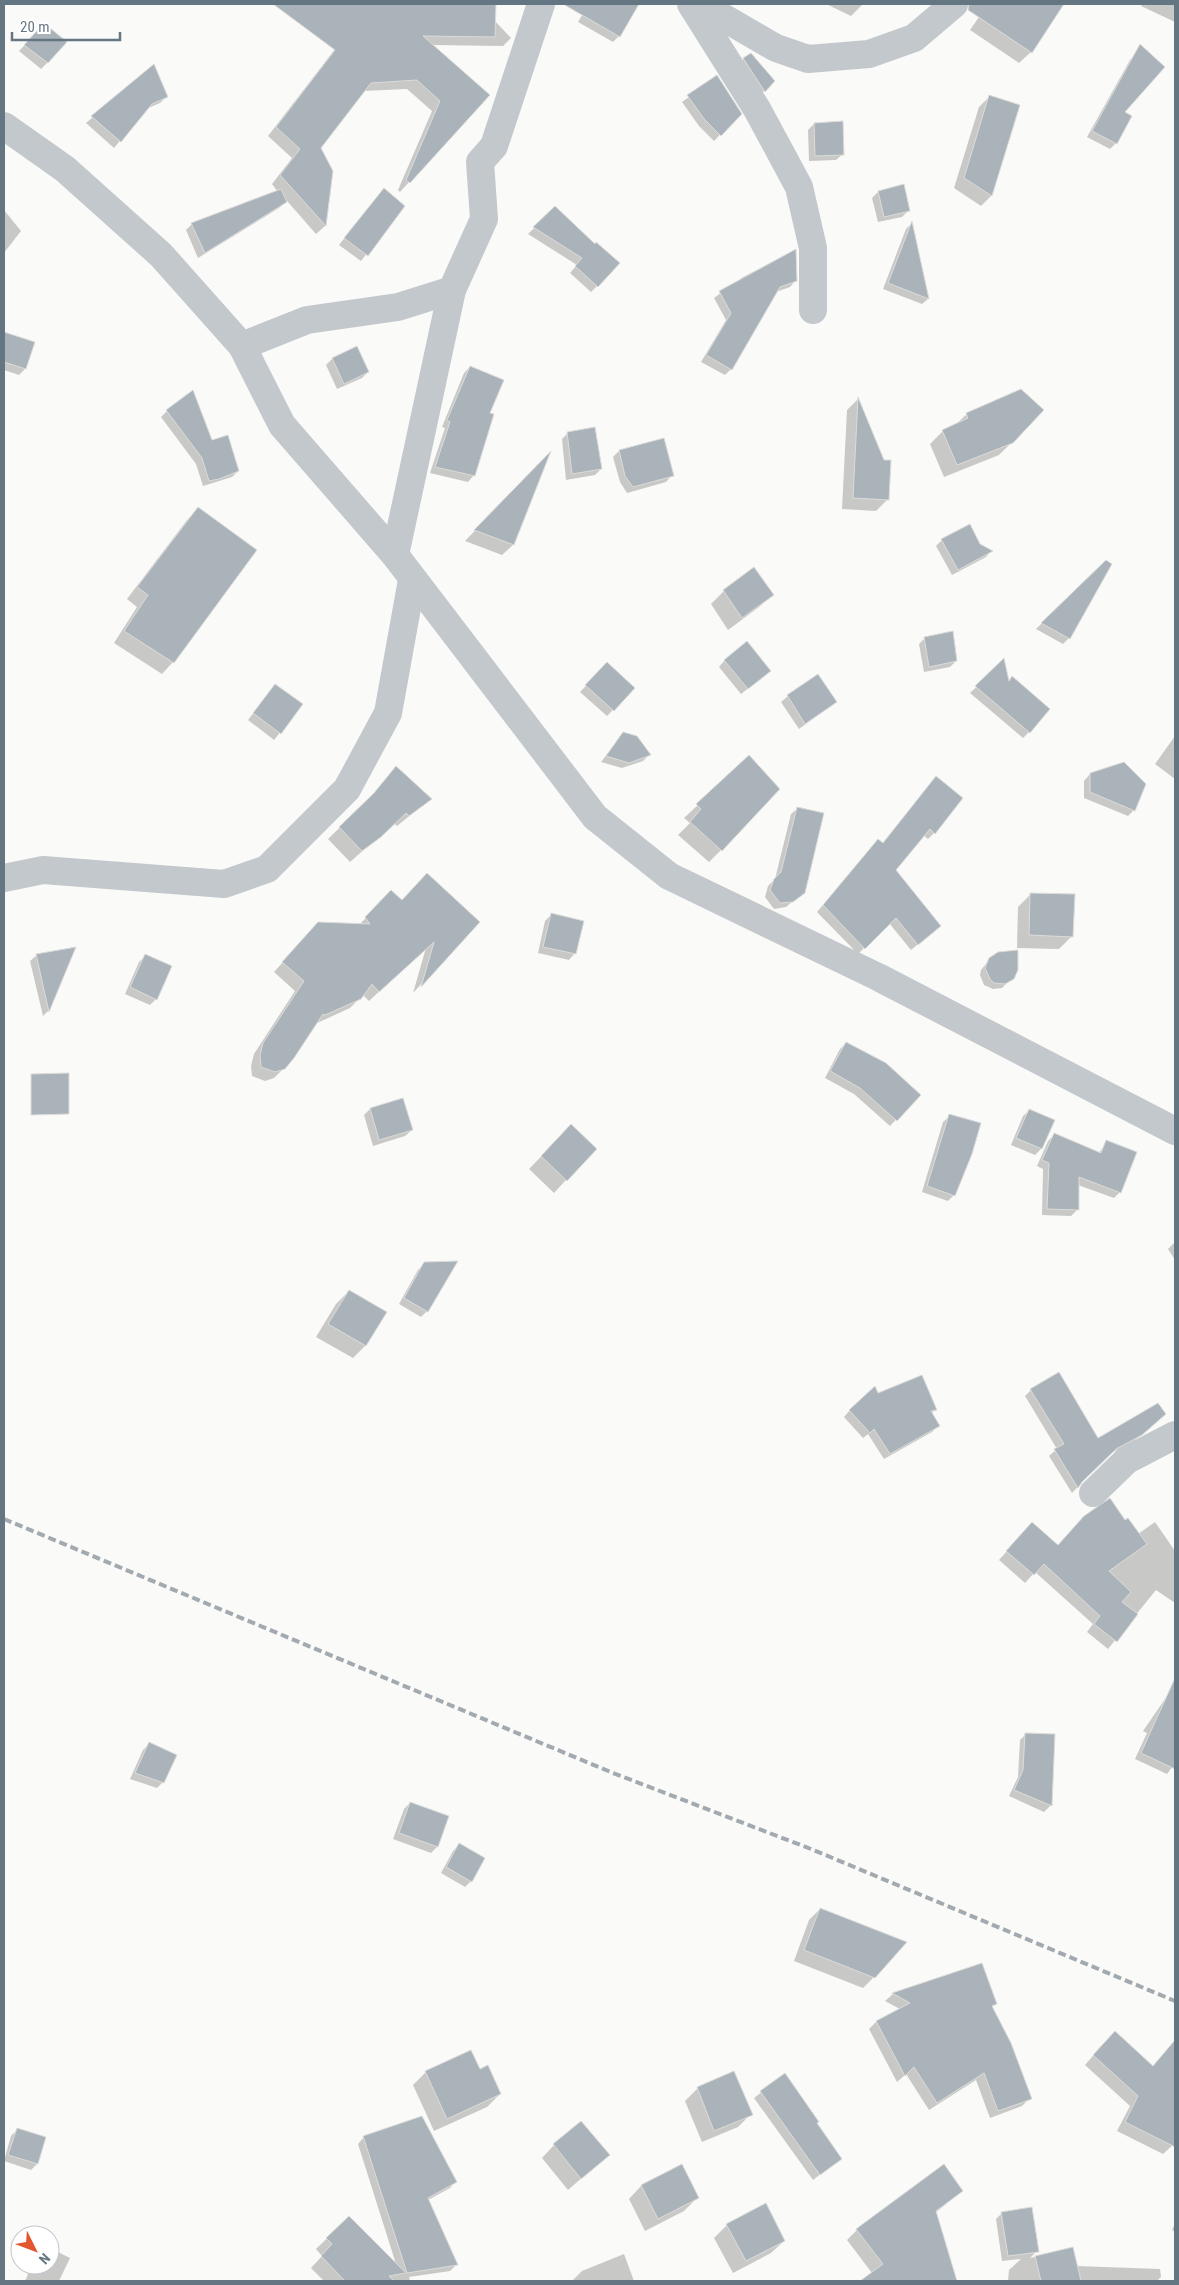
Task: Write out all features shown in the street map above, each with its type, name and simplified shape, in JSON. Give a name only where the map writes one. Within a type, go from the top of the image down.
[{"type":"street","points":[[395,555],[452,290],[484,219],[480,162],[494,146],[541,4]]},
{"type":"street","points":[[691,4],[757,109],[799,187],[813,248],[813,310]]},
{"type":"street","points":[[700,4],[776,48],[808,59],[869,54],[914,38],[954,4]]},
{"type":"street","points":[[4,126],[65,169],[161,255],[242,346],[282,425],[395,555],[412,580],[595,817],[669,876],[878,977],[1175,1131]]},
{"type":"street","points":[[242,346],[307,320],[398,307],[452,290]]},
{"type":"street","points":[[4,878],[43,870],[224,884],[267,869],[347,789],[388,713],[412,580]]},
{"type":"street","points":[[1092,1493],[1127,1460],[1175,1435]]},
{"type":"building","points":[[273,4],[496,4],[495,37],[423,36],[490,95],[410,183],[406,180],[440,101],[417,80],[371,83],[321,148],[333,171],[326,226],[280,175],[300,149],[276,127],[335,50]]},
{"type":"building","points":[[563,4],[639,4],[620,37]]},
{"type":"building","points":[[969,4],[1064,4],[1032,53],[968,10]]},
{"type":"building","points":[[44,23],[67,42],[48,63],[24,45]]},
{"type":"building","points":[[1140,44],[1165,67],[1125,112],[1132,116],[1117,144],[1092,131]]},
{"type":"building","points":[[751,53],[775,81],[765,92],[743,58]]},
{"type":"building","points":[[154,64],[168,97],[152,104],[121,142],[91,116]]},
{"type":"building","points":[[717,75],[742,114],[721,136],[705,120],[687,95]]},
{"type":"building","points":[[989,95],[1020,105],[992,196],[964,178]]},
{"type":"building","points":[[843,121],[844,155],[815,156],[814,123]]},
{"type":"building","points":[[904,184],[910,211],[884,217],[878,191]]},
{"type":"building","points":[[384,188],[405,206],[368,256],[344,238]]},
{"type":"building","points":[[281,189],[287,202],[205,253],[191,223]]},
{"type":"building","points":[[555,206],[595,244],[596,242],[620,263],[598,287],[575,266],[582,258],[533,227]]},
{"type":"building","points":[[912,221],[929,299],[888,283]]},
{"type":"building","points":[[796,249],[797,281],[780,287],[732,370],[706,355],[731,313],[719,291]]},
{"type":"building","points":[[4,332],[35,342],[26,369],[4,362]]},
{"type":"building","points":[[357,346],[369,372],[344,384],[332,358]]},
{"type":"building","points":[[470,366],[504,380],[490,413],[494,414],[475,476],[435,467],[450,422],[447,420]]},
{"type":"building","points":[[1021,389],[1044,410],[1013,443],[957,465],[942,430],[968,418],[966,413]]},
{"type":"building","points":[[193,390],[212,440],[228,435],[239,471],[209,481],[202,458],[166,410]]},
{"type":"building","points":[[858,397],[884,460],[891,460],[889,500],[853,498]]},
{"type":"building","points":[[595,427],[602,469],[572,474],[567,432]]},
{"type":"building","points":[[664,438],[674,476],[633,487],[625,476],[619,450]]},
{"type":"building","points":[[551,451],[514,545],[474,530]]},
{"type":"building","points":[[198,507],[257,550],[174,663],[124,631],[148,595],[137,587]]},
{"type":"building","points":[[970,524],[980,544],[993,551],[958,570],[941,539]]},
{"type":"building","points":[[1106,560],[1112,564],[1070,639],[1041,623]]},
{"type":"building","points":[[754,567],[774,595],[742,618],[723,590]]},
{"type":"building","points":[[953,631],[957,661],[929,667],[924,637]]},
{"type":"building","points":[[747,641],[771,671],[748,689],[724,660]]},
{"type":"building","points":[[1004,658],[1009,681],[1012,676],[1050,709],[1030,733],[975,686]]},
{"type":"building","points":[[607,662],[635,688],[614,711],[585,685]]},
{"type":"building","points":[[818,674],[837,702],[805,724],[787,695]]},
{"type":"building","points":[[275,684],[303,704],[281,734],[253,713]]},
{"type":"building","points":[[623,732],[637,736],[651,755],[629,763],[606,756]]},
{"type":"building","points":[[749,755],[780,789],[722,851],[690,822],[701,809],[696,804]]},
{"type":"building","points":[[1124,762],[1146,784],[1135,811],[1090,792],[1090,773]]},
{"type":"building","points":[[396,766],[432,799],[409,816],[406,813],[381,837],[362,851],[339,827],[374,793]]},
{"type":"building","points":[[936,776],[963,798],[935,834],[930,829],[896,870],[941,926],[918,945],[896,918],[865,949],[823,905],[878,839],[883,843]]},
{"type":"building","points":[[797,807],[824,813],[805,893],[793,902],[780,903],[770,890],[774,879],[781,872]]},
{"type":"building","points":[[427,873],[480,922],[421,987],[434,942],[379,992],[372,984],[361,999],[325,1015],[323,1014],[285,1069],[275,1072],[261,1067],[260,1055],[263,1043],[304,981],[282,962],[318,922],[370,924],[365,917],[391,890],[402,900]]},
{"type":"building","points":[[1030,893],[1075,894],[1073,937],[1029,935]]},
{"type":"building","points":[[551,913],[584,921],[576,954],[543,947]]},
{"type":"building","points":[[76,947],[49,1012],[36,954]]},
{"type":"building","points":[[1018,950],[1018,970],[1014,979],[1005,984],[994,983],[985,968],[989,958],[998,952]]},
{"type":"building","points":[[145,954],[172,966],[157,1000],[130,987]]},
{"type":"building","points":[[846,1042],[886,1063],[921,1095],[897,1121],[860,1088],[830,1071]]},
{"type":"building","points":[[69,1073],[69,1114],[31,1115],[31,1074]]},
{"type":"building","points":[[403,1098],[413,1130],[379,1140],[370,1108]]},
{"type":"building","points":[[1029,1109],[1055,1120],[1042,1149],[1016,1138]]},
{"type":"building","points":[[949,1114],[981,1123],[972,1154],[955,1196],[927,1186]]},
{"type":"building","points":[[571,1124],[597,1149],[567,1181],[541,1156]]},
{"type":"building","points":[[1054,1133],[1101,1153],[1106,1140],[1137,1152],[1121,1193],[1079,1177],[1079,1210],[1047,1209],[1049,1163],[1042,1160]]},
{"type":"building","points":[[458,1261],[428,1312],[404,1298],[424,1262]]},
{"type":"building","points":[[349,1290],[387,1312],[366,1346],[328,1324]]},
{"type":"building","points":[[1059,1372],[1098,1438],[1158,1403],[1166,1414],[1142,1435],[1116,1449],[1078,1488],[1054,1449],[1064,1444],[1030,1389]]},
{"type":"building","points":[[922,1375],[937,1410],[931,1411],[940,1426],[890,1454],[874,1429],[870,1433],[849,1410],[875,1386],[878,1393]]},
{"type":"building","points":[[1110,1498],[1125,1520],[1128,1518],[1147,1544],[1109,1571],[1131,1592],[1122,1602],[1138,1614],[1117,1642],[1094,1624],[1100,1616],[1044,1564],[1034,1575],[1006,1551],[1032,1522],[1058,1545],[1084,1516]]},
{"type":"building","points":[[1175,1678],[1175,1769],[1141,1753]]},
{"type":"building","points":[[1025,1733],[1055,1734],[1052,1806],[1014,1790],[1023,1770]]},
{"type":"building","points":[[149,1742],[177,1755],[164,1783],[135,1773]]},
{"type":"building","points":[[410,1802],[449,1816],[438,1847],[399,1833]]},
{"type":"building","points":[[459,1843],[485,1858],[472,1882],[446,1867]]},
{"type":"building","points":[[820,1908],[907,1942],[875,1978],[804,1950]]},
{"type":"building","points":[[982,1963],[997,2004],[992,2006],[1011,2043],[1032,2099],[998,2111],[984,2073],[937,2103],[914,2067],[905,2076],[876,2021],[910,2003],[892,1993]]},
{"type":"building","points":[[1115,2031],[1153,2066],[1175,2040],[1175,2147],[1125,2122],[1138,2096],[1093,2055]]},
{"type":"building","points":[[471,2050],[480,2069],[488,2065],[501,2094],[447,2119],[425,2071]]},
{"type":"building","points":[[734,2071],[753,2115],[714,2131],[697,2087]]},
{"type":"building","points":[[785,2073],[842,2159],[820,2175],[760,2091]]},
{"type":"building","points":[[422,2116],[457,2182],[428,2198],[458,2265],[407,2273],[363,2136]]},
{"type":"building","points":[[581,2121],[610,2155],[581,2179],[553,2144]]},
{"type":"building","points":[[17,2128],[46,2137],[38,2164],[8,2155]]},
{"type":"building","points":[[682,2164],[699,2198],[658,2219],[641,2185]]},
{"type":"building","points":[[944,2164],[963,2191],[936,2211],[957,2281],[860,2281],[883,2264],[856,2229]]},
{"type":"building","points":[[766,2203],[785,2241],[746,2261],[726,2224]]},
{"type":"building","points":[[1032,2207],[1039,2252],[1008,2256],[1001,2212]]},
{"type":"building","points":[[349,2216],[406,2273],[389,2276],[394,2281],[345,2281],[321,2256],[332,2244],[326,2238]]},
{"type":"building","points":[[1073,2247],[1081,2281],[1041,2281],[1035,2256]]},
{"type":"railway","points":[[4,1519],[613,1773],[811,1849],[1175,2001]]}]
